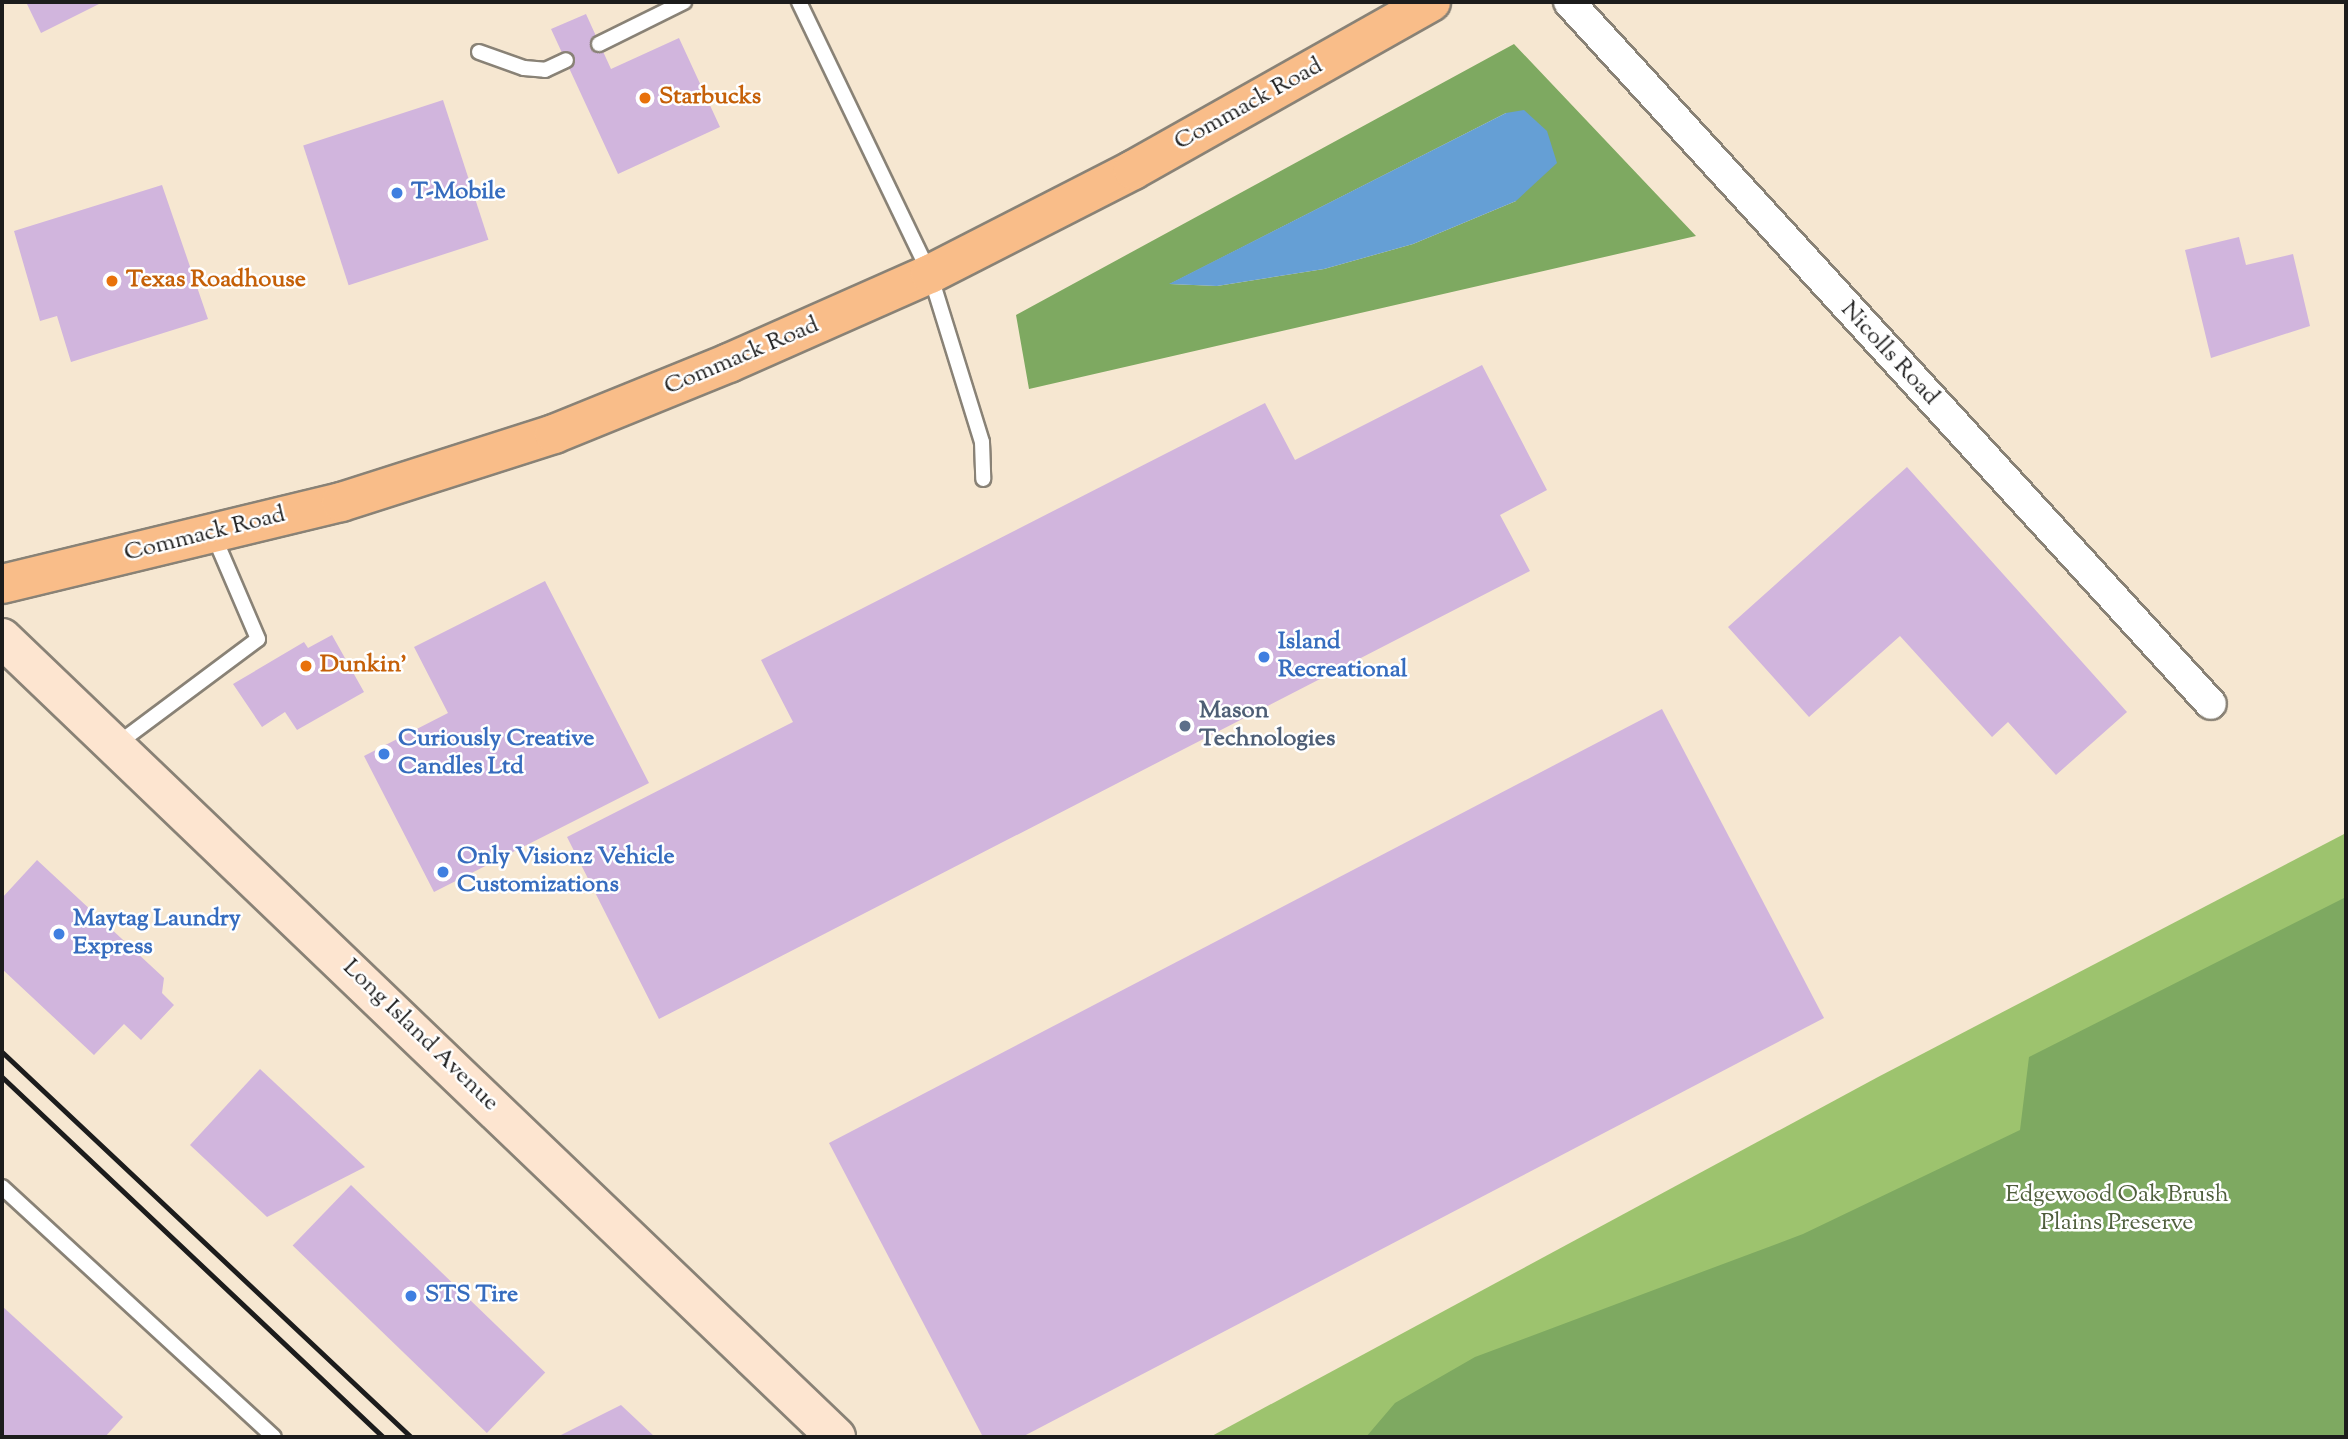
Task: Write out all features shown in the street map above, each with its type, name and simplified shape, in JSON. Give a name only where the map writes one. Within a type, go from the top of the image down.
[{"type":"main road","name":"Commack Road","points":[[2,584],[341,502],[554,434],[930,274],[1133,170],[1431,2]]},
{"type":"street","name":"Nicolls Road","points":[[1569,2],[2211,704]]},
{"type":"street","name":"Long Island Avenue","points":[[2,638],[117,745],[836,1437]]},
{"type":"lane","points":[[599,44],[684,2]]},
{"type":"lane","points":[[800,2],[930,274],[982,442],[983,479]]},
{"type":"lane","points":[[479,52],[524,68],[545,70],[566,60]]},
{"type":"lane","points":[[117,745],[258,639],[212,533]]},
{"type":"lane","points":[[2,1187],[274,1437]]},
{"type":"green space","points":[[1514,44],[1696,236],[1029,389],[1016,315]],"holes":[[[1506,113],[1516,201],[1413,244],[1324,269],[1217,286],[1170,284]]]},
{"type":"green space","name":"Edgewood Oak Brush Plains Preserve","points":[[2346,833],[2346,1437],[1210,1437],[1878,1077]]},
{"type":"green space","name":"Edgewood Oak Brush Plains Preserve","points":[[2346,897],[2346,1437],[1366,1437],[1395,1403],[1475,1357],[1803,1234],[2020,1130],[2029,1057]]},
{"type":"water","points":[[1524,110],[1547,131],[1557,163],[1516,201],[1413,244],[1324,269],[1217,286],[1169,284],[1506,113]]},
{"type":"building","points":[[26,2],[103,2],[41,33]]},
{"type":"building","name":"Starbucks","points":[[586,14],[611,69],[679,38],[720,127],[618,174],[551,29]]},
{"type":"building","name":"T-Mobile","points":[[443,100],[488,240],[349,285],[303,145]]},
{"type":"building","name":"Texas Roadhouse","points":[[162,185],[208,319],[71,362],[57,316],[40,321],[14,231]]},
{"type":"building","points":[[2239,237],[2246,265],[2293,254],[2310,326],[2211,358],[2185,250]]},
{"type":"building","points":[[1482,365],[1547,490],[1500,515],[1530,571],[659,1019],[567,837],[793,722],[761,660],[1265,403],[1295,460]]},
{"type":"building","points":[[1907,467],[2127,712],[2056,775],[2008,722],[1992,737],[1900,636],[1809,717],[1728,627]]},
{"type":"building","points":[[545,581],[649,783],[434,892],[364,756],[448,713],[414,647]]},
{"type":"building","name":"Dunkin'","points":[[332,635],[364,692],[297,730],[285,712],[262,727],[233,684],[304,642],[308,648]]},
{"type":"building","points":[[1662,709],[1824,1018],[1022,1437],[983,1437],[829,1143]]},
{"type":"building","name":"Maytag Laundry Express","points":[[37,860],[164,978],[162,993],[174,1005],[141,1040],[124,1024],[94,1055],[2,969],[2,898]]},
{"type":"building","points":[[260,1069],[365,1167],[267,1217],[190,1145]]},
{"type":"building","name":"STS Tire","points":[[351,1185],[545,1373],[487,1433],[293,1245]]},
{"type":"building","points":[[2,1306],[123,1417],[105,1437],[2,1437]]},
{"type":"building","points":[[621,1405],[655,1437],[557,1437]]},
{"type":"railway","points":[[2,1052],[411,1437]]},
{"type":"railway","points":[[2,1077],[383,1437]]},
{"type":"place","name":"Starbucks","points":[[645,98]]},
{"type":"place","name":"T-Mobile","points":[[397,193]]},
{"type":"place","name":"Texas Roadhouse","points":[[112,281]]},
{"type":"place","name":"Island Recreational","points":[[1264,657]]},
{"type":"place","name":"Dunkin'","points":[[306,666]]},
{"type":"place","name":"Mason Technologies","points":[[1185,726]]},
{"type":"place","name":"Curiously Creative Candles Ltd","points":[[384,754]]},
{"type":"place","name":"Only Visionz Vehicle Customizations","points":[[443,872]]},
{"type":"place","name":"Maytag Laundry Express","points":[[59,934]]},
{"type":"place","name":"STS Tire","points":[[411,1296]]}]
